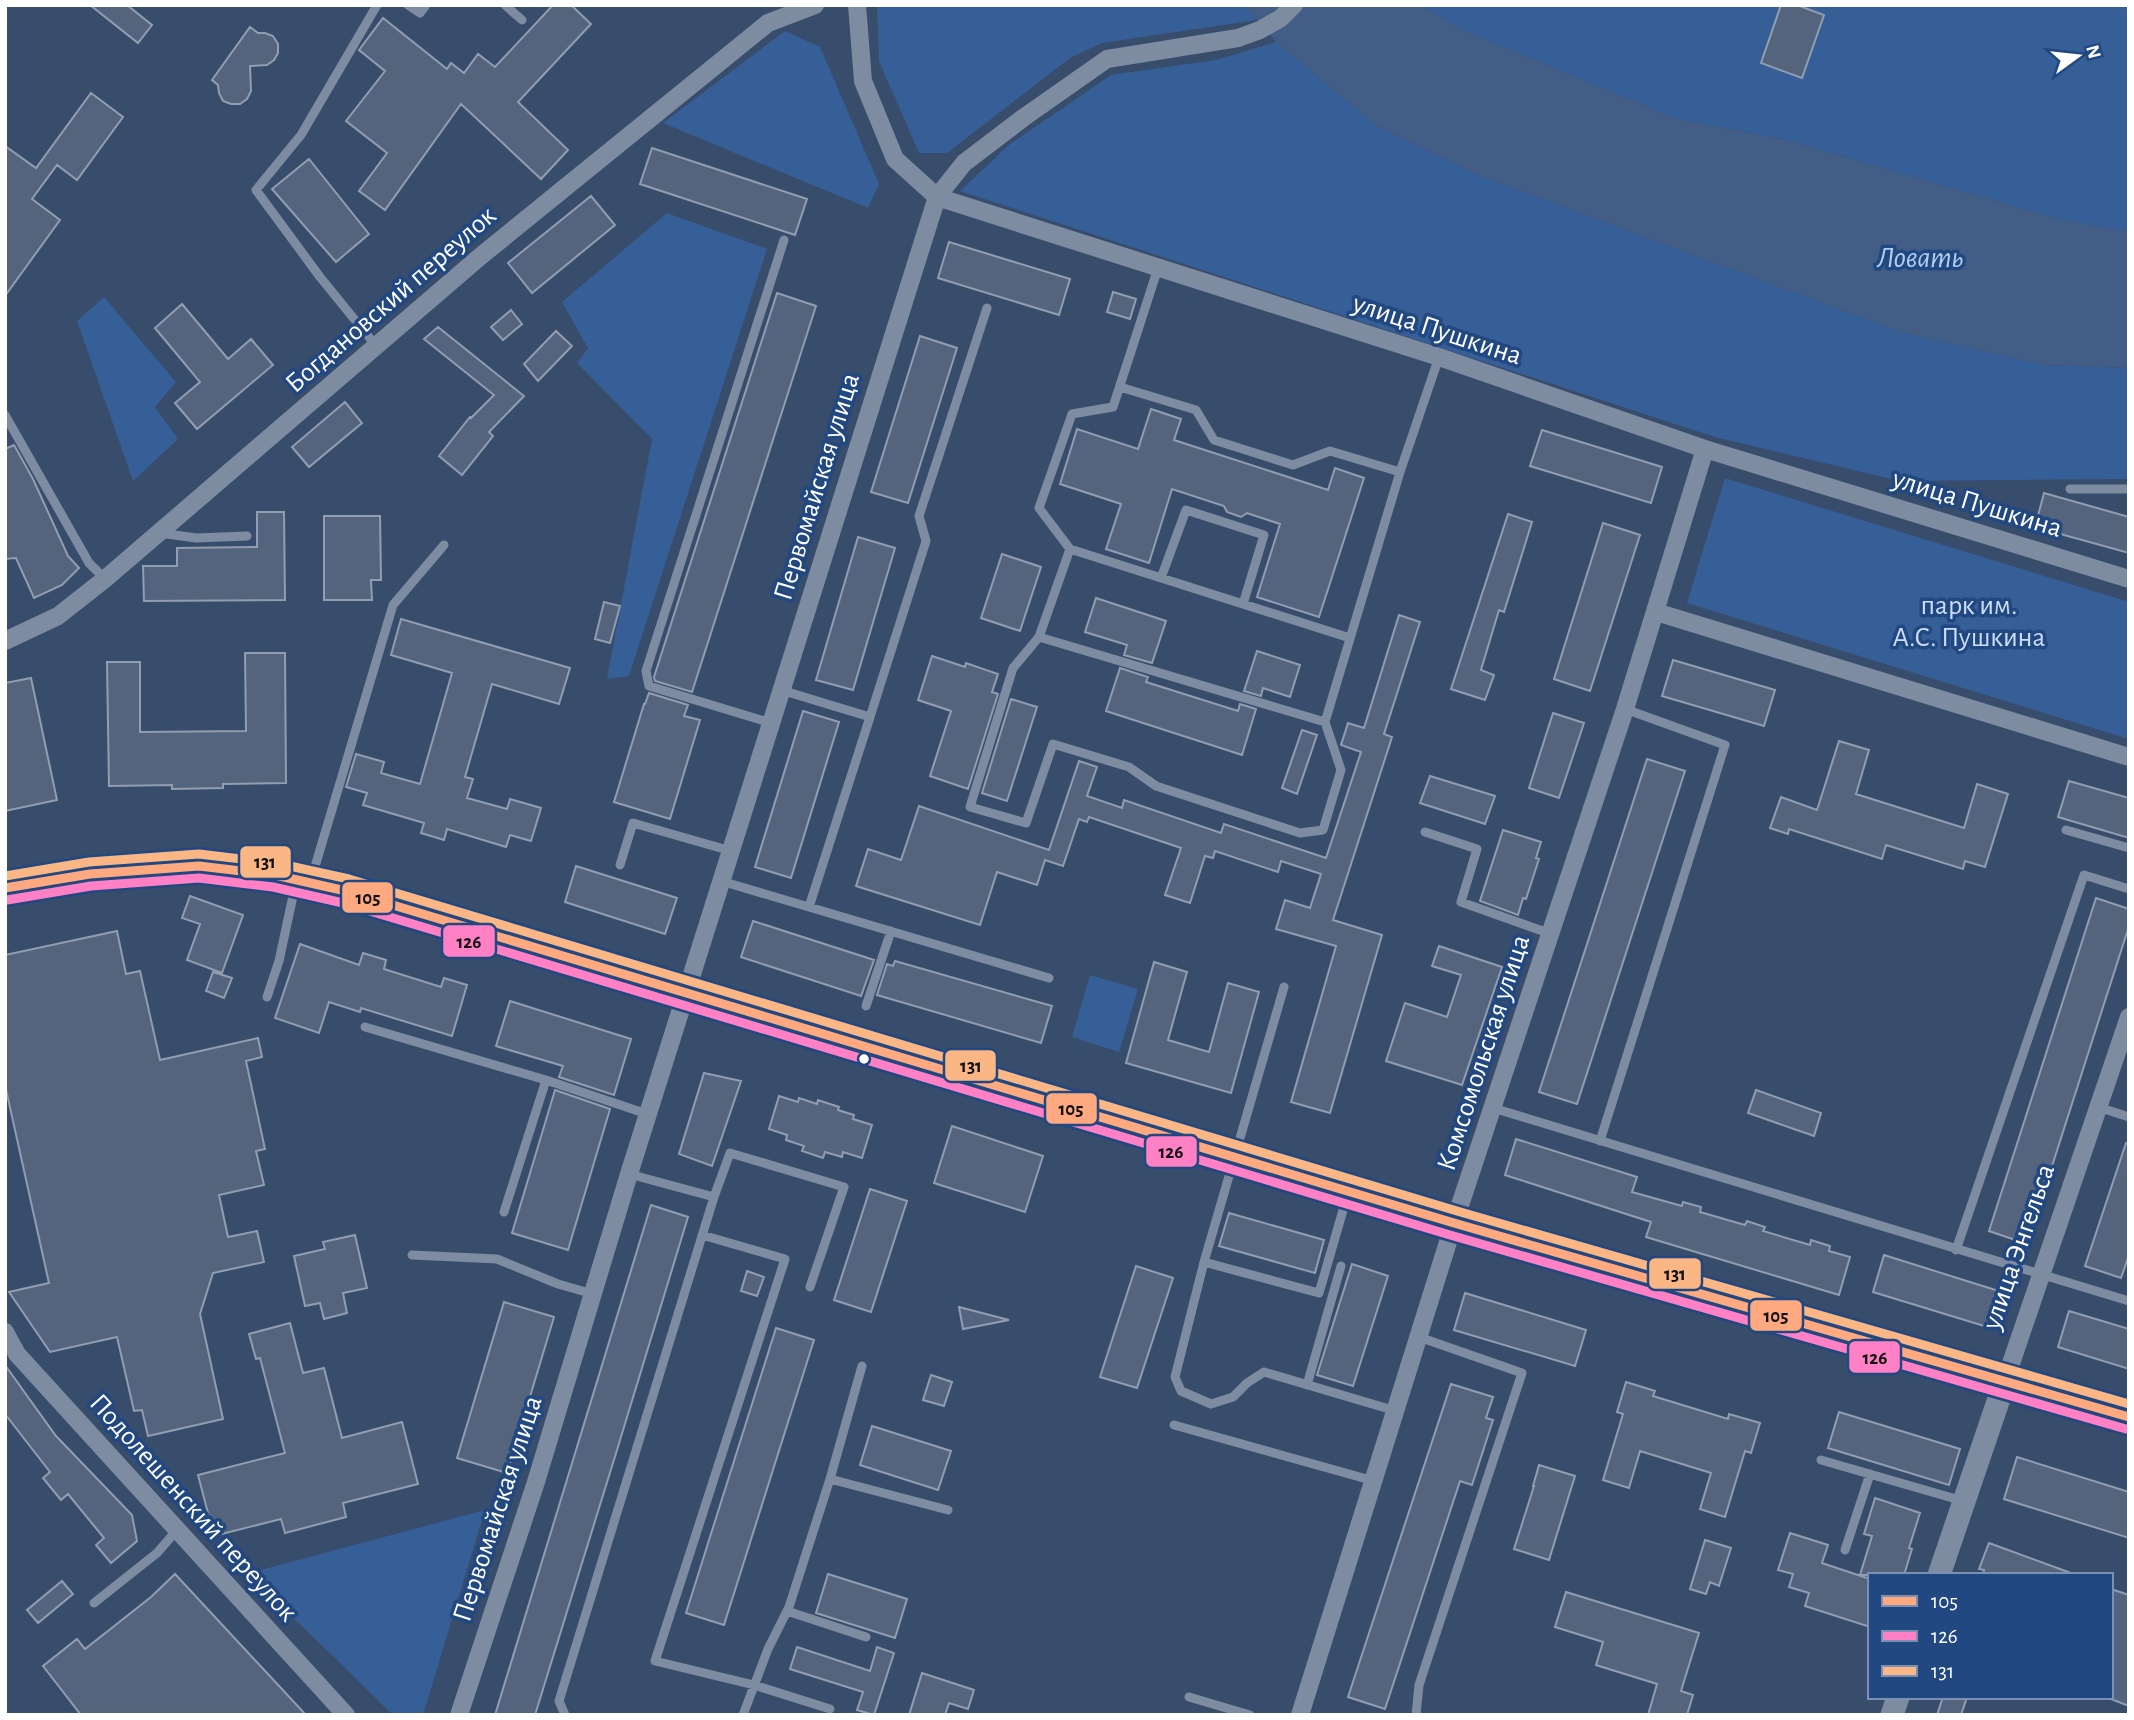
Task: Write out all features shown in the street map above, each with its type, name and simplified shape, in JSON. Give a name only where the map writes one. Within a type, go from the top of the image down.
[{"type":"main road","points":[[5,888],[90,874],[200,866],[275,875],[346,891],[1454,1223],[2129,1417]]},
{"type":"street","name":"Богдановский переулок","points":[[5,641],[58,616],[106,579],[482,255],[768,23],[815,5]]},
{"type":"street","name":"улица Пушкина","points":[[857,5],[863,82],[895,159],[937,197],[1439,357],[1705,449],[2129,579]]},
{"type":"street","points":[[937,197],[964,163],[1107,59],[1238,38],[1260,30],[1287,12]]},
{"type":"street","name":"Первомайская улица","points":[[459,1715],[536,1482],[629,1174],[937,197]]},
{"type":"street","name":"Комсомольская улица","points":[[1300,1715],[1454,1223],[1625,709],[1705,449]]},
{"type":"street","points":[[1656,612],[2129,757]]},
{"type":"street","name":"улица Энгельса","points":[[1941,1573],[2129,1017]]},
{"type":"street","name":"Подолешенский переулок","points":[[5,1332],[17,1354],[346,1715]]},
{"type":"lane","points":[[376,347],[256,190],[301,135],[377,5]]},
{"type":"lane","points":[[408,5],[420,13],[426,5]]},
{"type":"lane","points":[[505,5],[522,20]]},
{"type":"lane","points":[[771,723],[649,686],[646,671],[784,240]]},
{"type":"lane","points":[[1158,268],[1112,407],[1072,414],[1039,508],[1070,549],[1350,638]]},
{"type":"lane","points":[[809,907],[926,541],[919,516],[987,308]]},
{"type":"lane","points":[[1070,549],[1039,637],[1013,668],[970,807],[1026,823],[1053,744],[1129,767],[1156,786],[1300,833],[1323,830],[1341,771],[1325,722],[1400,472],[1439,357]]},
{"type":"lane","points":[[1120,387],[1196,411],[1214,440],[1240,449],[1293,465],[1330,451],[1400,472]]},
{"type":"lane","points":[[5,415],[89,564],[106,579]]},
{"type":"lane","points":[[2070,489],[2129,489]]},
{"type":"lane","points":[[1161,578],[1186,510],[1264,535],[1243,604]]},
{"type":"lane","points":[[160,533],[196,538],[247,536]]},
{"type":"lane","points":[[267,997],[393,605],[444,545]]},
{"type":"lane","points":[[1039,637],[1325,722]]},
{"type":"lane","points":[[781,690],[870,717]]},
{"type":"lane","points":[[1600,1141],[1725,745],[1625,709]]},
{"type":"lane","points":[[621,865],[633,823],[731,851]]},
{"type":"lane","points":[[2066,830],[2129,848]]},
{"type":"lane","points":[[1425,832],[1477,849],[1461,902],[1551,934]]},
{"type":"lane","points":[[1956,1250],[2084,875],[2129,889]]},
{"type":"lane","points":[[721,881],[1049,978]]},
{"type":"lane","points":[[866,1006],[891,931]]},
{"type":"lane","points":[[1284,987],[1204,1262],[1175,1377],[1181,1391],[1212,1404],[1233,1397],[1264,1372],[1396,1411]]},
{"type":"lane","points":[[365,1027],[546,1080],[648,1114]]},
{"type":"lane","points":[[504,1212],[546,1080]]},
{"type":"lane","points":[[2098,1107],[2129,1117]]},
{"type":"lane","points":[[1493,1108],[2129,1301]]},
{"type":"lane","points":[[565,1715],[559,1701],[702,1235],[730,1153],[844,1187],[810,1287]]},
{"type":"lane","points":[[629,1174],[714,1197]]},
{"type":"lane","points":[[1204,1262],[1319,1293],[1349,1191]]},
{"type":"lane","points":[[702,1235],[785,1259],[655,1661],[754,1685],[830,1709]]},
{"type":"lane","points":[[412,1255],[497,1259],[558,1284],[593,1294]]},
{"type":"lane","points":[[1307,1385],[1341,1266]]},
{"type":"lane","points":[[1416,1715],[1419,1685],[1522,1373],[1419,1337]]},
{"type":"lane","points":[[743,1715],[768,1649],[787,1611],[830,1479],[862,1366]]},
{"type":"lane","points":[[1174,1426],[1374,1481]]},
{"type":"lane","points":[[1821,1460],[1964,1501]]},
{"type":"lane","points":[[1845,1550],[1870,1474]]},
{"type":"lane","points":[[830,1479],[948,1510]]},
{"type":"lane","points":[[94,1603],[158,1553],[177,1530]]},
{"type":"lane","points":[[787,1611],[866,1637]]},
{"type":"lane","points":[[1189,1697],[1250,1715]]},
{"type":"green space","points":[[877,5],[1244,5],[1257,20],[1102,43],[1070,58],[947,153],[919,153],[879,61]]},
{"type":"green space","points":[[1420,5],[2129,5],[2129,232],[2058,219],[1787,140],[1677,119],[1465,31]]},
{"type":"green space","points":[[785,31],[820,47],[879,184],[868,208],[663,123]]},
{"type":"green space","points":[[1276,42],[1377,126],[1478,175],[1900,332],[2044,365],[2129,368],[2129,479],[1900,481],[1715,437],[960,191],[1010,144],[1111,75],[1216,60]]},
{"type":"green space","points":[[667,213],[767,249],[629,676],[607,679],[652,439],[577,363],[588,348],[562,302]]},
{"type":"green space","points":[[104,297],[176,382],[155,407],[178,439],[133,481],[77,321]]},
{"type":"green space","name":"парк им. А.С. Пушкина","points":[[1725,478],[2129,602],[2129,739],[1687,603]]},
{"type":"green space","points":[[1090,975],[1138,989],[1119,1052],[1072,1037]]},
{"type":"green space","points":[[485,1510],[423,1715],[393,1715],[251,1576],[257,1571]]},
{"type":"water","name":"Ловать","points":[[1244,5],[1420,5],[1465,31],[1677,119],[1787,140],[2058,219],[2129,232],[2129,368],[2044,365],[1900,332],[1478,175],[1377,126],[1276,42]]},
{"type":"building","points":[[90,5],[127,5],[152,25],[138,43]]},
{"type":"building","points":[[553,5],[571,5],[591,24],[518,102],[568,150],[541,179],[461,104],[385,210],[359,191],[387,153],[346,121],[385,71],[359,50],[383,18],[447,69],[451,63],[464,73],[478,54],[495,67]]},
{"type":"building","points":[[1781,5],[1797,5],[1824,15],[1802,78],[1761,63]]},
{"type":"building","points":[[250,27],[258,33],[273,36],[278,44],[278,53],[267,65],[250,66],[251,91],[247,99],[240,104],[231,104],[223,101],[218,85],[212,80]]},
{"type":"building","points":[[91,93],[123,117],[77,180],[57,165],[32,199],[60,220],[5,296],[5,146],[36,168]]},
{"type":"building","points":[[652,148],[807,199],[795,235],[640,184]]},
{"type":"building","points":[[309,159],[369,234],[336,262],[272,189]]},
{"type":"building","points":[[591,196],[615,225],[532,293],[508,263]]},
{"type":"building","points":[[949,242],[1070,279],[1059,315],[938,278]]},
{"type":"building","points":[[1113,292],[1136,299],[1130,319],[1107,312]]},
{"type":"building","points":[[777,293],[816,306],[692,692],[655,681],[654,677]]},
{"type":"building","points":[[182,304],[228,359],[251,339],[273,365],[197,429],[175,403],[200,382],[155,328]]},
{"type":"building","points":[[511,310],[522,324],[503,340],[491,327]]},
{"type":"building","points":[[438,327],[524,396],[489,432],[493,436],[462,475],[439,456],[470,417],[494,395],[424,339]]},
{"type":"building","points":[[556,331],[572,346],[538,381],[524,364]]},
{"type":"building","points":[[920,336],[957,348],[908,503],[871,492]]},
{"type":"building","points":[[345,402],[362,423],[309,467],[292,447]]},
{"type":"building","points":[[1151,409],[1181,419],[1174,440],[1328,490],[1335,468],[1364,478],[1319,617],[1257,597],[1280,524],[1247,513],[1241,517],[1227,512],[1224,506],[1172,489],[1149,563],[1106,549],[1121,504],[1060,484],[1077,429],[1138,449]]},
{"type":"building","points":[[1542,430],[1662,467],[1651,503],[1530,466]]},
{"type":"building","points":[[14,445],[33,479],[68,556],[79,568],[62,585],[34,598],[16,558],[5,559],[5,449]]},
{"type":"building","points":[[2044,493],[2129,517],[2129,553],[2035,527]]},
{"type":"building","points":[[257,512],[284,512],[285,600],[144,601],[143,566],[177,566],[177,548],[257,547]]},
{"type":"building","points":[[1508,514],[1532,522],[1504,612],[1499,610],[1481,670],[1494,675],[1485,700],[1451,689]]},
{"type":"building","points":[[324,516],[380,516],[381,580],[371,580],[372,600],[324,600]]},
{"type":"building","points":[[1603,523],[1640,535],[1590,691],[1554,679]]},
{"type":"building","points":[[858,537],[895,548],[853,690],[816,680]]},
{"type":"building","points":[[1002,554],[1041,567],[1020,631],[981,618]]},
{"type":"building","points":[[1096,598],[1166,621],[1152,663],[1124,655],[1127,645],[1085,632]]},
{"type":"building","points":[[604,602],[620,606],[610,643],[595,639]]},
{"type":"building","points":[[1399,615],[1420,622],[1384,734],[1392,737],[1333,920],[1382,935],[1330,1113],[1291,1102],[1336,946],[1276,929],[1285,900],[1310,908],[1321,874],[1281,861],[1278,872],[1215,851],[1213,858],[1205,856],[1190,903],[1165,895],[1181,848],[1089,817],[1087,822],[1079,819],[1063,866],[1045,860],[1037,885],[997,872],[980,925],[856,886],[868,849],[901,860],[919,806],[1049,850],[1079,761],[1097,767],[1087,796],[1122,808],[1124,800],[1221,833],[1224,824],[1326,858],[1361,752],[1341,745],[1348,723],[1364,728]]},
{"type":"building","points":[[401,619],[570,668],[559,704],[492,684],[465,777],[473,779],[467,798],[507,809],[510,799],[541,808],[531,841],[510,835],[506,847],[447,829],[444,840],[421,833],[424,823],[363,805],[367,793],[346,787],[356,754],[384,762],[381,773],[420,784],[452,673],[391,655]]},
{"type":"building","points":[[1257,651],[1300,665],[1290,697],[1263,688],[1261,696],[1244,691]]},
{"type":"building","points":[[245,653],[285,653],[286,783],[223,784],[223,788],[172,789],[172,785],[109,786],[107,662],[140,662],[140,732],[246,731]]},
{"type":"building","points":[[932,656],[965,667],[966,663],[998,674],[992,692],[998,694],[968,789],[930,776],[951,711],[918,700]]},
{"type":"building","points":[[1673,660],[1775,690],[1764,726],[1662,696]]},
{"type":"building","points":[[1120,668],[1148,677],[1146,682],[1238,711],[1240,704],[1256,709],[1242,755],[1106,711]]},
{"type":"building","points":[[31,678],[57,800],[5,811],[5,683]]},
{"type":"building","points":[[649,693],[688,705],[684,716],[700,720],[670,819],[614,802]]},
{"type":"building","points":[[1011,699],[1037,707],[1007,801],[982,793]]},
{"type":"building","points":[[803,711],[839,722],[791,878],[755,867]]},
{"type":"building","points":[[1553,713],[1584,723],[1559,798],[1529,788]]},
{"type":"building","points":[[1302,730],[1317,735],[1297,794],[1282,788]]},
{"type":"building","points":[[1839,741],[1869,750],[1856,794],[1964,828],[1977,784],[2008,794],[1985,867],[1965,861],[1963,869],[1886,845],[1882,859],[1789,829],[1788,834],[1770,828],[1781,797],[1817,810]]},
{"type":"building","points":[[1647,759],[1685,771],[1577,1104],[1539,1092]]},
{"type":"building","points":[[1430,776],[1495,796],[1485,824],[1420,803]]},
{"type":"building","points":[[2069,781],[2129,798],[2129,838],[2058,817]]},
{"type":"building","points":[[1503,830],[1541,842],[1536,858],[1539,859],[1518,915],[1480,901]]},
{"type":"building","points":[[576,866],[677,898],[665,934],[565,902]]},
{"type":"building","points":[[190,896],[243,915],[222,973],[187,960],[200,924],[182,918]]},
{"type":"building","points":[[2096,898],[2129,909],[2129,926],[2027,1244],[1989,1231]]},
{"type":"building","points":[[753,921],[874,960],[861,996],[741,957]]},
{"type":"building","points":[[117,931],[126,974],[140,971],[160,1060],[258,1038],[262,1057],[246,1061],[265,1149],[256,1151],[264,1185],[219,1195],[228,1237],[257,1231],[264,1262],[213,1273],[200,1314],[223,1419],[148,1436],[142,1410],[134,1411],[117,1337],[50,1352],[9,1292],[49,1283],[5,1085],[5,955]]},
{"type":"building","points":[[300,944],[359,965],[363,953],[386,960],[384,969],[441,987],[444,978],[467,985],[452,1036],[361,1008],[360,1012],[329,1002],[319,1033],[275,1018]]},
{"type":"building","points":[[1439,946],[1502,967],[1462,1085],[1386,1061],[1405,1003],[1447,1017],[1461,975],[1432,966]]},
{"type":"building","points":[[895,961],[1052,1006],[1041,1043],[877,995],[887,964],[893,966]]},
{"type":"building","points":[[1154,962],[1187,972],[1168,1040],[1209,1052],[1228,983],[1259,992],[1231,1093],[1126,1063]]},
{"type":"building","points":[[213,972],[232,978],[224,998],[206,991]]},
{"type":"building","points":[[510,1001],[631,1039],[614,1095],[559,1077],[563,1066],[496,1046]]},
{"type":"building","points":[[704,1073],[741,1081],[712,1166],[679,1154]]},
{"type":"building","points":[[555,1090],[610,1109],[568,1250],[512,1233]]},
{"type":"building","points":[[1756,1090],[1821,1113],[1814,1136],[1748,1113]]},
{"type":"building","points":[[779,1096],[798,1102],[799,1098],[817,1104],[818,1100],[854,1115],[853,1119],[872,1125],[862,1158],[843,1152],[842,1157],[825,1152],[823,1158],[802,1151],[804,1146],[786,1140],[787,1135],[769,1129]]},
{"type":"building","points":[[952,1126],[1043,1156],[1025,1212],[934,1183]]},
{"type":"building","points":[[1516,1139],[1637,1177],[1632,1192],[1682,1206],[1683,1202],[1701,1207],[1700,1212],[1745,1225],[1747,1221],[1765,1227],[1763,1231],[1810,1245],[1811,1240],[1830,1246],[1829,1251],[1850,1257],[1839,1295],[1646,1237],[1651,1222],[1505,1175]]},
{"type":"building","points":[[2126,1143],[2129,1144],[2129,1255],[2121,1278],[2085,1266]]},
{"type":"building","points":[[870,1189],[907,1201],[871,1312],[834,1300]]},
{"type":"building","points":[[651,1205],[688,1217],[617,1450],[535,1715],[495,1715]]},
{"type":"building","points":[[1229,1213],[1324,1240],[1315,1273],[1219,1246]]},
{"type":"building","points":[[355,1235],[367,1288],[343,1293],[347,1313],[324,1319],[320,1303],[305,1306],[294,1256],[325,1249],[323,1242]]},
{"type":"building","points":[[1884,1255],[2005,1293],[1994,1329],[1873,1292]]},
{"type":"building","points":[[1352,1264],[1388,1276],[1353,1386],[1317,1375]]},
{"type":"building","points":[[1136,1266],[1173,1278],[1137,1388],[1100,1377]]},
{"type":"building","points":[[747,1271],[764,1277],[757,1296],[741,1291]]},
{"type":"building","points":[[1465,1293],[1586,1330],[1575,1366],[1454,1330]]},
{"type":"building","points":[[504,1302],[554,1317],[507,1473],[457,1458]]},
{"type":"building","points":[[959,1307],[1009,1320],[963,1329]]},
{"type":"building","points":[[2069,1311],[2129,1329],[2129,1369],[2058,1347]]},
{"type":"building","points":[[290,1323],[303,1373],[324,1368],[342,1438],[402,1422],[418,1484],[343,1503],[346,1517],[285,1533],[281,1519],[214,1536],[198,1475],[285,1453],[260,1358],[256,1359],[249,1334]]},
{"type":"building","points":[[776,1328],[814,1340],[724,1625],[686,1613]]},
{"type":"building","points":[[5,1365],[56,1436],[132,1515],[137,1541],[111,1563],[96,1545],[104,1538],[68,1494],[61,1500],[43,1478],[50,1472],[5,1414]]},
{"type":"building","points":[[931,1375],[952,1382],[944,1406],[923,1400]]},
{"type":"building","points":[[1626,1382],[1655,1391],[1653,1396],[1728,1419],[1729,1414],[1760,1423],[1751,1453],[1745,1451],[1725,1517],[1700,1509],[1711,1473],[1640,1451],[1629,1488],[1603,1480],[1623,1414],[1617,1412]]},
{"type":"building","points":[[1451,1384],[1493,1397],[1486,1418],[1493,1420],[1472,1485],[1460,1481],[1385,1709],[1348,1697]]},
{"type":"building","points":[[1839,1412],[1960,1449],[1949,1485],[1828,1448]]},
{"type":"building","points":[[872,1426],[951,1451],[938,1490],[860,1465]]},
{"type":"building","points":[[2017,1457],[2129,1492],[2129,1538],[2004,1499]]},
{"type":"building","points":[[1539,1465],[1575,1476],[1549,1560],[1514,1549]]},
{"type":"building","points":[[1875,1498],[1920,1513],[1905,1573],[1860,1575],[1872,1536],[1864,1534]]},
{"type":"building","points":[[1790,1533],[1828,1545],[1822,1563],[1868,1578],[1868,1626],[1805,1606],[1809,1593],[1789,1587],[1793,1574],[1778,1570]]},
{"type":"building","points":[[1705,1540],[1731,1548],[1719,1586],[1710,1582],[1706,1594],[1690,1589]]},
{"type":"building","points":[[1989,1543],[2071,1573],[1983,1573],[1984,1570],[1979,1569]]},
{"type":"building","points":[[175,1574],[306,1715],[81,1715],[43,1666],[77,1639],[85,1649],[151,1597]]},
{"type":"building","points":[[828,1574],[907,1599],[895,1638],[816,1613]]},
{"type":"building","points":[[62,1581],[73,1594],[38,1623],[27,1610]]},
{"type":"building","points":[[2113,1590],[2129,1595],[2129,1706],[2111,1699]]},
{"type":"building","points":[[1566,1592],[1699,1633],[1681,1691],[1693,1695],[1687,1715],[1648,1715],[1657,1684],[1596,1665],[1603,1642],[1555,1627]]},
{"type":"building","points":[[797,1647],[870,1671],[877,1647],[894,1653],[874,1715],[857,1710],[863,1692],[790,1669]]},
{"type":"building","points":[[922,1673],[974,1690],[968,1709],[949,1703],[945,1715],[909,1715]]},
{"type":"building","points":[[1942,1699],[1966,1699],[1961,1715],[1937,1715]]},
{"type":"transit line","name":"131","points":[[5,876],[89,862],[199,854],[276,863],[349,879],[1457,1211],[2129,1404]]},
{"type":"transit line","name":"105","points":[[5,888],[90,874],[199,866],[275,875],[346,891],[1454,1223],[2129,1417]]},
{"type":"transit line","name":"126","points":[[7,900],[91,886],[199,878],[273,887],[343,903],[1450,1235],[2126,1429]]}]
